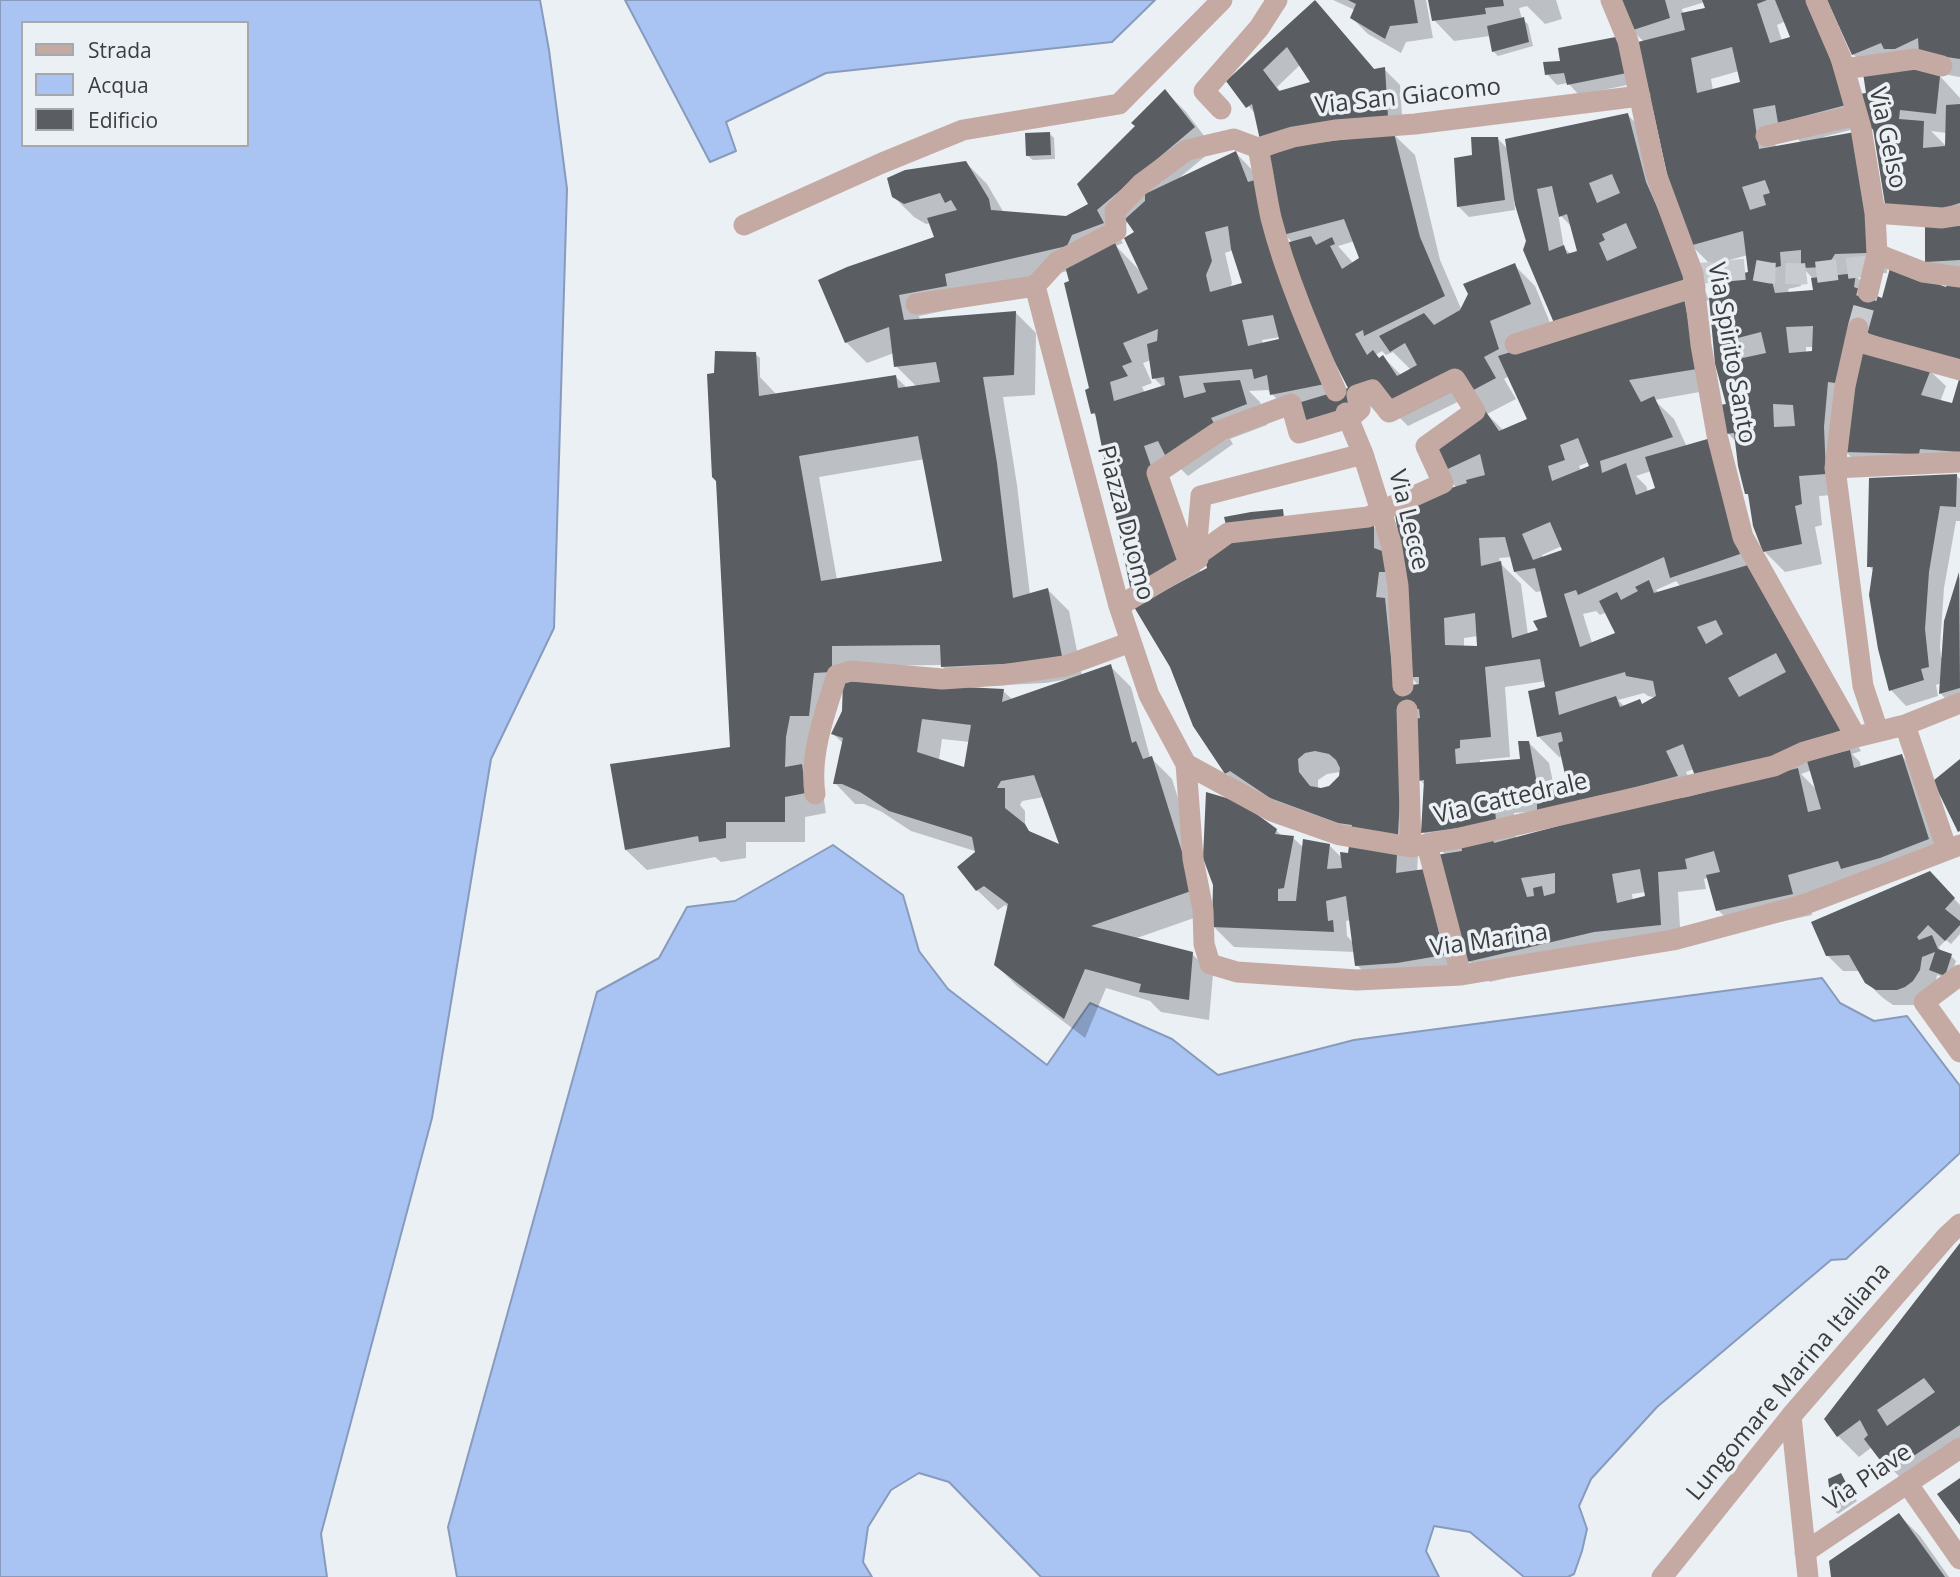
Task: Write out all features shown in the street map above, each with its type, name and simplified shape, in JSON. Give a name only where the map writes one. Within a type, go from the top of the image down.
[{"type":"street","points":[[744,225],[963,130],[1119,104],[1222,0]]},
{"type":"street","points":[[1221,109],[1204,91],[1259,28],[1277,0]]},
{"type":"street","name":"Via Spirito Santo","points":[[1611,0],[1628,41],[1656,174],[1693,274],[1701,345],[1717,435],[1743,537],[1856,737]]},
{"type":"street","name":"Via Gelso","points":[[1816,0],[1844,68],[1857,115],[1875,213],[1877,254],[1868,292]]},
{"type":"street","points":[[1844,68],[1915,59],[1942,66]]},
{"type":"street","name":"Via San Giacomo","points":[[1035,286],[1057,262],[1116,231],[1115,211],[1141,184],[1187,150],[1234,139],[1258,148],[1293,137],[1335,130],[1415,124],[1640,96]]},
{"type":"street","points":[[1766,136],[1857,115]]},
{"type":"street","points":[[1258,148],[1278,241],[1336,391]]},
{"type":"street","points":[[1875,213],[1942,218],[1960,215]]},
{"type":"street","points":[[1877,254],[1923,272],[1960,277]]},
{"type":"street","points":[[916,304],[1035,286]]},
{"type":"street","name":"Piazza Duomo","points":[[1035,286],[1119,606],[1149,695],[1186,764]]},
{"type":"street","points":[[1515,344],[1695,287]]},
{"type":"street","points":[[1878,731],[1863,686],[1835,468],[1845,386],[1857,334],[1960,370]]},
{"type":"street","points":[[1455,379],[1475,411],[1426,446],[1443,483],[1368,517],[1228,533],[1203,551],[1186,555],[1157,473],[1221,430],[1291,404],[1299,433],[1347,416],[1360,409],[1357,395],[1372,390],[1389,412],[1455,379]]},
{"type":"street","name":"Via Lecce","points":[[1347,416],[1363,454],[1391,543],[1398,586],[1403,686]]},
{"type":"street","points":[[1119,606],[1198,559],[1196,552],[1201,496],[1363,454]]},
{"type":"street","points":[[1835,468],[1960,462]]},
{"type":"street","points":[[815,794],[813,785],[819,730],[836,676],[851,671],[942,679],[1002,675],[1065,666],[1131,642]]},
{"type":"street","name":"Via Cattedrale","points":[[1186,764],[1272,811],[1340,835],[1419,846],[1774,766],[1804,752],[1905,725],[1960,702]]},
{"type":"street","points":[[1407,710],[1419,846],[1461,975]]},
{"type":"street","points":[[1905,725],[1954,847]]},
{"type":"street","name":"Via Marina","points":[[1186,764],[1193,859],[1203,911],[1204,944],[1210,964],[1237,972],[1357,980],[1461,975],[1673,940],[1803,905],[1954,847]]},
{"type":"street","points":[[1960,975],[1924,1002],[1960,1052]]},
{"type":"street","name":"Lungomare Marina Italiana","points":[[1662,1577],[1791,1416],[1960,1224]]},
{"type":"street","points":[[1791,1416],[1808,1577]]},
{"type":"street","name":"Via Piave","points":[[1805,1552],[1960,1448]]},
{"type":"street","points":[[1907,1483],[1960,1559]]},
{"type":"water","points":[[0,0],[540,0],[567,189],[554,628],[491,759],[432,1118],[321,1534],[327,1577],[0,1577]]},
{"type":"water","points":[[625,0],[1155,0],[1112,42],[826,73],[726,122],[736,151],[710,162]]},
{"type":"water","points":[[833,845],[903,895],[919,951],[948,989],[1047,1065],[1090,1003],[1172,1039],[1218,1075],[1354,1040],[1822,978],[1840,1003],[1874,1021],[1907,1016],[1960,1086],[1960,1153],[1846,1259],[1831,1260],[1657,1407],[1591,1479],[1579,1506],[1587,1529],[1582,1551],[1574,1574],[1568,1577],[1524,1577],[1470,1532],[1434,1526],[1426,1551],[1439,1577],[1041,1577],[949,1482],[919,1473],[891,1490],[868,1527],[863,1562],[872,1577],[457,1577],[448,1527],[597,992],[659,958],[687,907],[735,901]]},
{"type":"building","points":[[1315,0],[1374,69],[1385,67],[1388,117],[1260,140],[1252,104],[1246,108],[1226,81]],"holes":[[[1287,47],[1310,82],[1279,91],[1263,70]]]},
{"type":"building","points":[[1348,0],[1414,0],[1418,23],[1390,26],[1385,39],[1350,18],[1356,4]]},
{"type":"building","points":[[1428,0],[1503,0],[1504,6],[1485,8],[1486,14],[1432,21]]},
{"type":"building","points":[[1621,0],[1665,0],[1670,18],[1630,31]]},
{"type":"building","points":[[1702,0],[1767,0],[1757,4],[1770,43],[1790,37],[1775,0],[1808,0],[1814,11],[1846,105],[1778,123],[1775,105],[1753,109],[1759,149],[1855,132],[1866,208],[1867,253],[1835,254],[1827,267],[1801,268],[1801,250],[1780,252],[1781,266],[1769,269],[1775,293],[1813,290],[1811,278],[1856,273],[1854,287],[1882,298],[1890,268],[1946,287],[1948,283],[1960,284],[1960,363],[1870,334],[1851,323],[1836,383],[1828,382],[1824,427],[1826,474],[1799,476],[1802,504],[1795,506],[1802,544],[1763,552],[1753,526],[1748,494],[1745,494],[1738,466],[1734,433],[1726,434],[1720,405],[1726,404],[1715,364],[1709,298],[1715,297],[1710,281],[1748,272],[1743,231],[1689,246],[1667,174],[1638,42],[1685,30],[1681,13],[1705,8]],"holes":[[[1732,47],[1740,82],[1697,93],[1691,58]],[[1765,180],[1770,193],[1763,195],[1766,205],[1750,210],[1742,187]],[[1813,326],[1812,351],[1789,353],[1786,327]],[[1761,332],[1766,353],[1738,359],[1734,339]],[[1773,404],[1793,405],[1795,426],[1774,427]]]},
{"type":"building","points":[[1827,0],[1960,0],[1960,59],[1919,53],[1918,38],[1895,49],[1884,49],[1881,43],[1852,55]]},
{"type":"building","points":[[1524,17],[1529,42],[1492,52],[1487,26]]},
{"type":"building","points":[[1621,36],[1627,73],[1567,85],[1564,73],[1545,75],[1543,62],[1560,61],[1558,48]]},
{"type":"building","points":[[1917,65],[1940,76],[1936,114],[1900,110],[1899,119],[1924,121],[1923,148],[1945,146],[1946,105],[1960,104],[1960,203],[1941,209],[1885,204],[1873,129],[1868,128],[1859,94],[1866,93],[1863,73]]},
{"type":"building","points":[[1165,89],[1195,127],[1097,210],[1104,223],[1072,235],[1067,246],[945,274],[947,286],[899,295],[904,320],[1016,311],[1014,375],[983,377],[997,463],[1013,598],[1048,588],[1062,656],[1023,663],[941,667],[940,645],[832,646],[832,672],[814,673],[809,716],[790,716],[785,767],[802,764],[806,793],[785,797],[785,822],[726,822],[726,838],[699,842],[698,836],[625,850],[610,764],[730,747],[716,481],[712,477],[707,374],[714,373],[715,351],[756,352],[759,396],[896,375],[898,388],[940,382],[936,362],[894,367],[889,327],[845,343],[818,280],[847,267],[934,237],[927,218],[957,210],[951,200],[945,203],[940,193],[904,204],[892,197],[887,178],[905,170],[966,161],[989,199],[991,210],[1066,216],[1088,204],[1077,184],[1135,126],[1131,123]],"holes":[[[918,436],[942,561],[821,581],[799,456]]]},
{"type":"building","points":[[1628,113],[1646,182],[1689,279],[1554,323],[1523,250],[1526,241],[1515,205],[1505,139]],"holes":[[[1612,174],[1620,193],[1597,203],[1589,183]],[[1552,186],[1559,217],[1567,214],[1577,251],[1567,254],[1564,245],[1549,251],[1537,189]],[[1626,223],[1637,248],[1607,261],[1599,243],[1605,240],[1602,234]]]},
{"type":"building","points":[[1050,132],[1051,155],[1026,156],[1025,133]]},
{"type":"building","points":[[1394,133],[1420,237],[1445,296],[1364,336],[1363,330],[1355,334],[1367,355],[1373,350],[1379,358],[1383,355],[1397,376],[1417,365],[1405,343],[1390,352],[1379,336],[1424,313],[1434,325],[1460,310],[1468,294],[1463,284],[1515,263],[1531,304],[1490,321],[1499,349],[1484,357],[1496,378],[1466,394],[1453,374],[1386,407],[1378,385],[1360,409],[1302,427],[1298,403],[1348,388],[1325,343],[1286,243],[1311,236],[1316,245],[1332,237],[1335,244],[1330,246],[1342,269],[1359,258],[1344,219],[1283,235],[1266,157],[1293,146]]},
{"type":"building","points":[[1471,137],[1498,137],[1505,200],[1457,207],[1454,158],[1472,155]]},
{"type":"building","points":[[1236,151],[1248,182],[1258,179],[1325,384],[1270,395],[1267,375],[1254,379],[1252,369],[1179,376],[1184,398],[1206,392],[1203,383],[1240,380],[1247,404],[1211,418],[1214,423],[1166,457],[1158,441],[1144,446],[1184,560],[1130,587],[1095,413],[1091,414],[1085,390],[1089,388],[1064,283],[1069,281],[1065,266],[1115,243],[1138,294],[1148,289],[1124,238],[1134,232],[1125,219],[1145,201],[1145,194]],"holes":[[[1228,226],[1231,249],[1242,283],[1210,292],[1206,275],[1212,261],[1205,232]],[[1273,315],[1279,339],[1248,346],[1242,320]],[[1158,329],[1157,341],[1147,344],[1152,379],[1164,377],[1165,385],[1114,401],[1110,382],[1128,376],[1122,366],[1132,362],[1123,343]]]},
{"type":"building","points":[[1925,223],[1960,226],[1960,260],[1925,262]]},
{"type":"building","points":[[1684,298],[1697,369],[1629,380],[1641,402],[1654,396],[1673,437],[1600,461],[1602,473],[1626,463],[1636,495],[1655,488],[1645,457],[1711,438],[1740,554],[1670,578],[1664,557],[1578,595],[1576,590],[1564,594],[1580,647],[1615,633],[1599,601],[1617,592],[1621,600],[1638,591],[1635,587],[1649,580],[1654,593],[1748,565],[1842,730],[1767,759],[1695,776],[1683,744],[1666,751],[1678,776],[1537,813],[1537,793],[1568,788],[1558,743],[1563,741],[1561,732],[1537,737],[1528,691],[1545,687],[1540,659],[1485,667],[1491,737],[1460,740],[1460,748],[1455,749],[1456,764],[1520,759],[1518,741],[1529,741],[1538,789],[1494,793],[1496,822],[1489,823],[1494,843],[1645,803],[1687,797],[1798,768],[1808,812],[1821,809],[1807,761],[1850,750],[1854,768],[1902,754],[1929,839],[1880,858],[1841,869],[1838,861],[1788,875],[1793,894],[1716,911],[1706,875],[1720,872],[1714,851],[1685,859],[1687,869],[1658,872],[1661,925],[1594,932],[1467,962],[1436,855],[1462,851],[1459,828],[1421,833],[1424,780],[1418,781],[1415,719],[1420,718],[1419,709],[1397,710],[1400,797],[1396,873],[1425,869],[1444,955],[1397,963],[1355,966],[1346,896],[1326,901],[1328,921],[1333,920],[1334,932],[1212,927],[1213,885],[1203,858],[1206,792],[1240,802],[1277,829],[1275,834],[1294,836],[1284,888],[1278,889],[1278,901],[1296,901],[1303,839],[1330,844],[1327,869],[1342,868],[1340,852],[1348,853],[1352,825],[1338,823],[1270,798],[1230,771],[1225,774],[1193,726],[1170,667],[1134,607],[1207,568],[1204,556],[1223,544],[1285,534],[1374,525],[1374,548],[1385,552],[1388,572],[1379,572],[1376,597],[1385,598],[1394,687],[1419,684],[1419,677],[1408,677],[1406,582],[1394,508],[1485,475],[1480,454],[1439,473],[1427,446],[1484,409],[1499,431],[1527,419],[1498,356]],"holes":[[[1578,438],[1589,466],[1552,481],[1548,466],[1565,460],[1560,445]],[[1550,522],[1562,550],[1533,560],[1522,534]],[[1505,537],[1514,572],[1535,568],[1547,617],[1533,621],[1538,630],[1512,638],[1501,561],[1481,566],[1479,538]],[[1475,613],[1477,646],[1445,645],[1444,618]],[[1716,620],[1723,634],[1706,644],[1697,627]],[[1776,653],[1786,672],[1739,697],[1728,678]],[[1625,672],[1626,676],[1653,681],[1656,696],[1642,704],[1640,699],[1620,707],[1616,696],[1559,715],[1555,692]],[[1315,751],[1329,754],[1340,768],[1339,776],[1329,786],[1310,786],[1299,772],[1298,759],[1305,753]],[[1640,869],[1645,896],[1617,903],[1612,874]],[[1555,873],[1555,893],[1544,896],[1542,886],[1533,888],[1534,896],[1527,897],[1521,878]]]},
{"type":"building","points":[[1862,353],[1931,369],[1921,395],[1952,403],[1960,376],[1960,452],[1920,449],[1919,454],[1844,452],[1852,391]]},
{"type":"building","points":[[1957,474],[1956,507],[1940,506],[1929,572],[1925,629],[1929,667],[1921,669],[1924,680],[1889,691],[1878,649],[1869,595],[1873,567],[1867,567],[1869,478]]},
{"type":"building","points":[[1283,509],[1285,527],[1228,533],[1224,517]]},
{"type":"building","points":[[1959,572],[1960,688],[1939,694],[1944,621]]},
{"type":"building","points":[[1111,664],[1132,743],[1136,741],[1143,759],[1152,756],[1194,890],[1091,926],[1193,952],[1189,1000],[1139,992],[1141,984],[1085,969],[1064,1019],[994,965],[1008,904],[984,886],[976,891],[957,867],[975,852],[972,837],[889,811],[860,792],[842,784],[833,784],[843,738],[831,734],[842,711],[843,681],[1004,689],[1002,702]],"holes":[[[922,719],[971,725],[964,767],[917,752]],[[1034,775],[1059,844],[1029,831],[1025,824],[1005,808],[1005,788],[997,788],[1001,781]]]},
{"type":"building","points":[[1960,759],[1960,831],[1958,832],[1933,781]]},
{"type":"building","points":[[1930,871],[1955,898],[1945,909],[1960,921],[1960,925],[1945,941],[1928,925],[1917,937],[1919,940],[1932,935],[1938,949],[1952,954],[1945,976],[1929,970],[1935,952],[1922,957],[1920,970],[1905,987],[1897,990],[1876,990],[1865,983],[1849,955],[1826,956],[1811,922]]},
{"type":"building","points":[[1960,1243],[1960,1425],[1891,1471],[1886,1461],[1883,1464],[1864,1439],[1868,1435],[1860,1420],[1837,1437],[1824,1419]],"holes":[[[1924,1378],[1935,1392],[1887,1426],[1877,1410]]]},
{"type":"building","points":[[1841,1473],[1853,1496],[1832,1510],[1828,1479]]},
{"type":"building","points":[[1960,1478],[1960,1525],[1937,1494]]},
{"type":"building","points":[[1899,1513],[1945,1577],[1831,1577],[1829,1561]]},
{"type":"tunnel","points":[[1693,274],[1748,269],[1802,274],[1875,265]]},
{"type":"tunnel","points":[[1858,328],[1868,292]]}]
